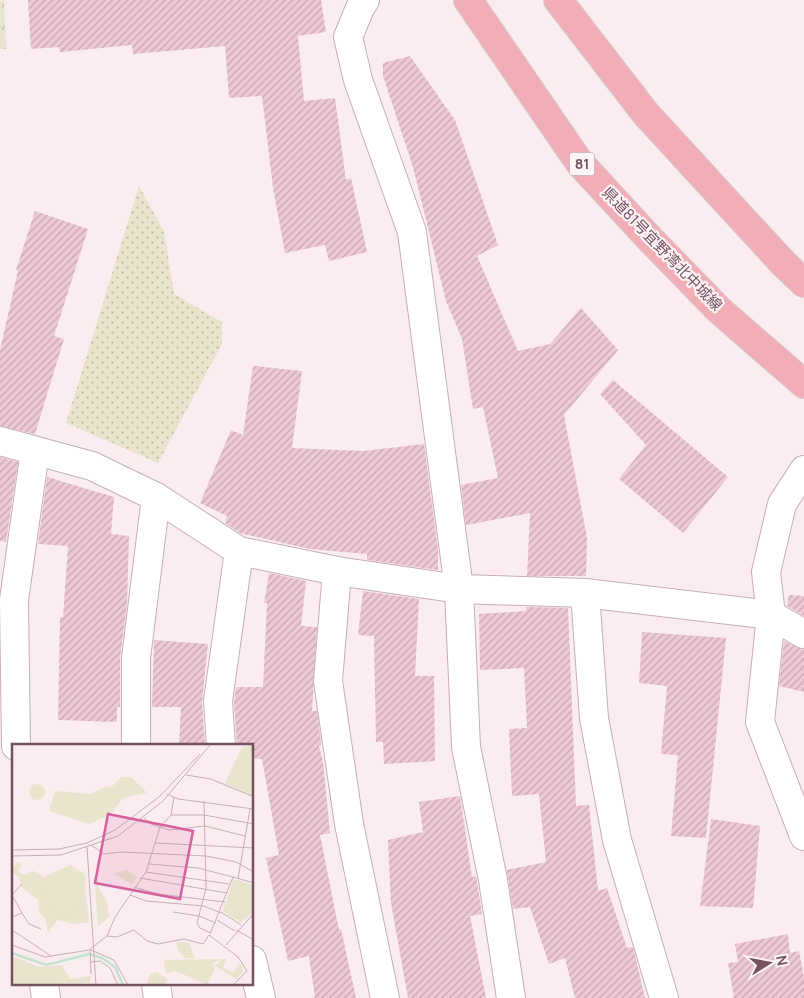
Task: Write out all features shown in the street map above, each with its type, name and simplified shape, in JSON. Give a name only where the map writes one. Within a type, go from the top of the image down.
[{"type":"main road","name":"県道81号宜野湾北中城線","points":[[468,0],[579,162],[719,310],[804,384]]},
{"type":"main road","points":[[558,0],[646,114],[782,263],[804,283]]},
{"type":"street","points":[[365,0],[348,37],[358,80],[412,232],[460,589],[466,747],[493,880],[511,998]]},
{"type":"street","points":[[0,441],[92,466],[156,496],[239,552],[337,571],[460,589],[585,593],[771,615],[804,634]]},
{"type":"street","points":[[16,744],[14,600],[35,451]]},
{"type":"street","points":[[804,470],[782,504],[766,572],[771,615],[760,722],[804,836]]},
{"type":"street","points":[[136,744],[136,658],[156,496]]},
{"type":"street","points":[[221,744],[218,701],[239,552]]},
{"type":"street","points":[[337,571],[328,681],[349,824],[385,998]]},
{"type":"street","points":[[585,593],[594,718],[617,840],[664,998]]},
{"type":"street","points":[[254,970],[260,998]]},
{"type":"green space","points":[[4,0],[6,49],[0,49],[0,2]]},
{"type":"green space","points":[[139,186],[164,231],[174,294],[222,322],[222,344],[158,463],[66,423]]},
{"type":"building","points":[[28,0],[321,0],[326,32],[298,36],[304,101],[335,98],[346,180],[351,178],[367,252],[329,261],[325,245],[285,253],[273,188],[262,96],[229,98],[225,46],[133,54],[132,45],[60,52],[59,47],[31,49]]},
{"type":"building","points":[[410,56],[455,120],[498,245],[477,256],[518,351],[550,344],[581,308],[618,350],[564,415],[587,538],[586,576],[527,576],[530,513],[466,525],[461,485],[498,478],[483,407],[473,409],[462,339],[446,301],[413,167],[383,76],[383,63]]},
{"type":"building","points":[[35,211],[88,229],[54,336],[64,339],[35,434],[0,426],[0,350],[18,271],[16,270]]},
{"type":"building","points":[[253,366],[302,371],[292,448],[363,451],[424,444],[438,550],[438,570],[367,560],[367,554],[310,549],[240,533],[225,523],[227,516],[200,503],[231,430],[243,435]]},
{"type":"building","points":[[613,380],[728,477],[683,533],[619,479],[646,445],[600,394]]},
{"type":"building","points":[[0,457],[18,462],[6,542],[0,541]]},
{"type":"building","points":[[47,477],[114,497],[111,534],[129,536],[127,604],[120,658],[120,707],[117,707],[117,722],[58,720],[60,617],[63,617],[68,546],[38,544]]},
{"type":"building","points":[[269,573],[306,581],[301,626],[317,627],[312,711],[317,711],[321,745],[319,745],[323,762],[330,833],[320,835],[339,930],[341,929],[356,998],[315,998],[309,956],[288,961],[266,858],[279,855],[262,759],[254,758],[254,744],[237,744],[234,702],[236,687],[263,687],[267,603],[264,603]]},
{"type":"building","points":[[363,591],[419,599],[415,676],[434,676],[435,761],[384,764],[383,742],[376,742],[374,636],[358,635]]},
{"type":"building","points":[[789,595],[804,596],[804,616],[787,606]]},
{"type":"building","points":[[526,607],[568,608],[576,806],[589,805],[598,891],[607,888],[627,948],[633,947],[645,998],[575,998],[565,958],[549,964],[530,907],[513,909],[507,870],[546,862],[539,794],[512,796],[509,729],[527,728],[524,668],[480,670],[479,614],[526,611]]},
{"type":"building","points":[[642,632],[726,638],[706,838],[671,836],[678,755],[661,754],[667,686],[639,683]]},
{"type":"building","points":[[154,640],[208,644],[202,702],[205,744],[179,744],[181,707],[152,707]]},
{"type":"building","points":[[784,641],[804,650],[804,692],[779,686]]},
{"type":"building","points":[[460,796],[472,877],[476,876],[482,914],[470,916],[486,998],[408,998],[391,903],[388,840],[423,832],[419,802]]},
{"type":"building","points":[[711,819],[760,826],[753,908],[700,906]]},
{"type":"building","points":[[788,934],[790,953],[799,951],[804,978],[804,998],[734,998],[728,963],[738,962],[735,944]]}]
